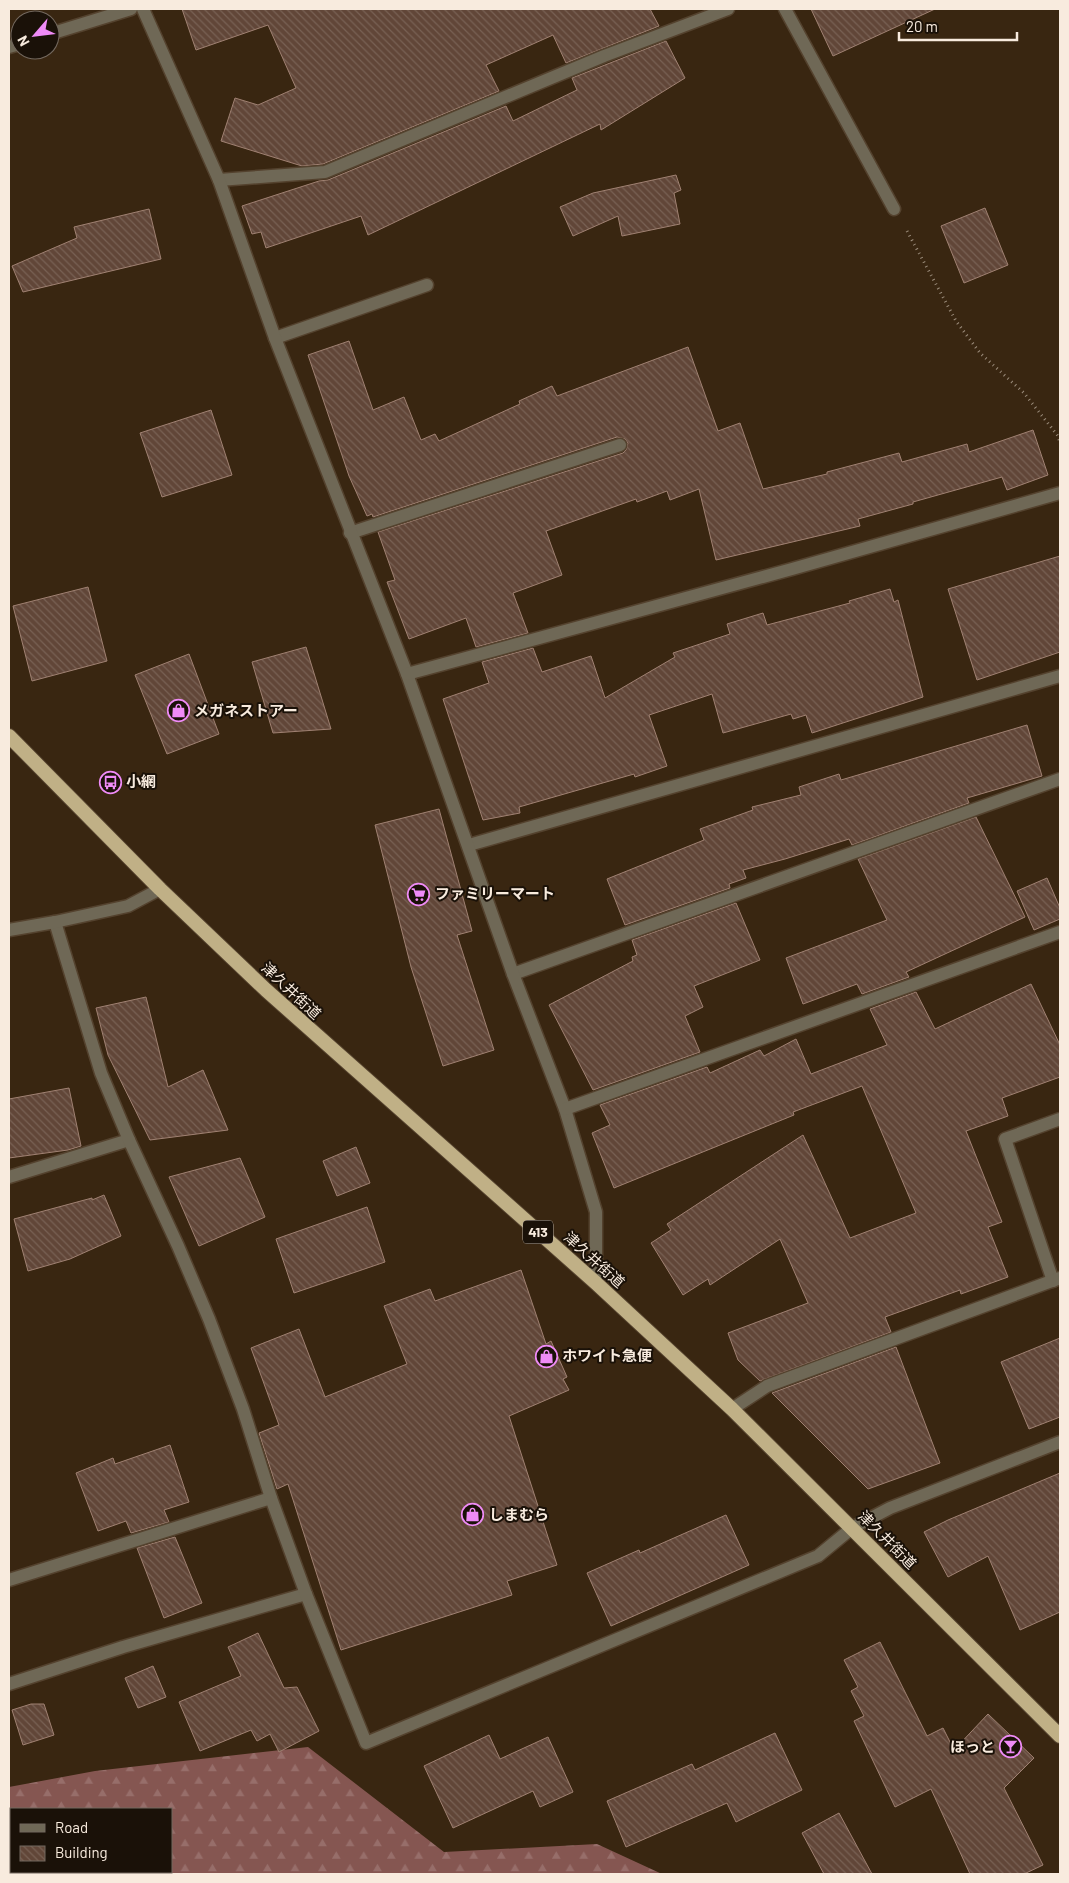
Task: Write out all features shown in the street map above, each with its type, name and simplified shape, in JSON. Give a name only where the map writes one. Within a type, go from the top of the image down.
[{"type":"highway","name":"津久井街道","points":[[9,736],[160,889],[294,1016],[596,1283],[732,1409],[1060,1736]]},
{"type":"street","points":[[60,31],[131,9]]},
{"type":"street","points":[[143,9],[220,180],[275,338],[406,674],[469,845],[513,974],[565,1109],[596,1212],[596,1283]]},
{"type":"street","points":[[220,180],[325,172],[604,56],[728,9]]},
{"type":"street","points":[[785,9],[894,209]]},
{"type":"street","points":[[275,338],[427,285]]},
{"type":"street","points":[[350,533],[620,445]]},
{"type":"street","points":[[406,674],[792,569],[1060,493]]},
{"type":"street","points":[[469,845],[1060,676]]},
{"type":"street","points":[[513,974],[1060,779]]},
{"type":"street","points":[[9,930],[128,906],[160,889]]},
{"type":"street","points":[[55,922],[102,1072],[209,1319],[243,1409],[271,1498],[306,1594],[366,1743],[818,1556],[852,1528],[890,1508],[1060,1442]]},
{"type":"street","points":[[565,1109],[1060,932]]},
{"type":"street","points":[[732,1409],[767,1386],[1057,1280],[1005,1139],[1060,1119]]},
{"type":"street","points":[[9,1177],[130,1140]]},
{"type":"street","points":[[9,1580],[271,1498]]},
{"type":"street","points":[[9,1684],[132,1645],[306,1594]]},
{"type":"path","points":[[894,209],[956,320],[980,353],[1024,393],[1058,436],[1060,442]]},
{"type":"green space","points":[[308,1747],[444,1852],[597,1844],[662,1874],[9,1874],[9,1787],[95,1771]]},
{"type":"building","points":[[182,9],[650,9],[659,26],[566,63],[553,35],[486,65],[499,91],[323,164],[302,166],[221,141],[235,98],[258,105],[296,88],[268,25],[196,50]]},
{"type":"building","points":[[811,9],[935,9],[833,56]]},
{"type":"building","points":[[666,41],[685,78],[601,130],[600,124],[368,235],[361,216],[266,248],[261,232],[252,234],[242,206],[319,181],[328,180],[506,106],[513,121],[577,90],[572,78]]},
{"type":"building","points":[[676,175],[681,190],[674,193],[680,224],[622,236],[618,216],[573,236],[560,207],[593,193]]},
{"type":"building","points":[[985,208],[1008,265],[964,283],[941,226]]},
{"type":"building","points":[[149,209],[161,259],[23,292],[12,266],[77,238],[74,227]]},
{"type":"building","points":[[349,341],[373,410],[404,397],[421,440],[435,434],[439,441],[520,404],[519,401],[552,386],[557,396],[688,347],[718,431],[740,423],[763,489],[827,474],[827,472],[899,453],[902,462],[967,444],[969,452],[1033,430],[1048,475],[1007,490],[1002,477],[858,519],[860,526],[716,560],[699,489],[670,500],[667,491],[637,502],[636,499],[546,531],[562,575],[513,593],[528,633],[476,647],[466,618],[409,639],[387,582],[395,580],[378,532],[623,453],[628,443],[625,439],[617,437],[373,517],[372,514],[367,516],[349,476],[308,355]]},
{"type":"building","points":[[211,410],[232,475],[162,497],[140,433]]},
{"type":"building","points":[[1060,556],[1060,652],[977,680],[948,589]]},
{"type":"building","points":[[88,587],[107,661],[32,681],[13,606]]},
{"type":"building","points":[[890,589],[894,602],[898,600],[923,697],[812,733],[806,715],[793,719],[791,714],[723,733],[712,694],[649,715],[667,766],[635,777],[634,774],[519,807],[520,813],[483,820],[443,699],[489,683],[482,662],[533,648],[542,672],[591,656],[605,698],[675,657],[673,653],[730,634],[727,624],[763,613],[767,625],[850,603],[849,601]]},
{"type":"building","points":[[306,647],[331,729],[273,733],[252,662]]},
{"type":"building","points":[[189,654],[219,734],[167,754],[135,675]]},
{"type":"building","points":[[1027,725],[1042,776],[967,798],[969,803],[852,845],[849,839],[743,870],[746,878],[729,884],[730,888],[625,925],[607,879],[704,840],[700,829],[753,810],[752,807],[801,795],[799,787],[839,774],[841,780]]},
{"type":"building","points":[[439,809],[472,931],[457,935],[494,1050],[443,1066],[411,967],[375,825]]},
{"type":"building","points":[[976,817],[1025,917],[906,972],[909,977],[862,994],[857,984],[803,1004],[786,958],[887,920],[858,859]]},
{"type":"building","points":[[1047,878],[1060,908],[1060,919],[1034,930],[1017,891]]},
{"type":"building","points":[[736,903],[760,960],[694,986],[703,1007],[685,1016],[700,1052],[593,1090],[549,1005],[633,961],[632,957],[637,955],[632,940]]},
{"type":"building","points":[[1031,984],[1060,1045],[1060,1077],[1002,1098],[1008,1116],[966,1131],[1002,1222],[988,1227],[1008,1277],[961,1294],[960,1290],[885,1317],[891,1332],[760,1381],[738,1360],[728,1333],[808,1303],[780,1239],[710,1285],[708,1279],[683,1295],[651,1243],[671,1230],[667,1224],[803,1135],[850,1238],[916,1213],[862,1086],[793,1112],[794,1115],[614,1188],[592,1133],[610,1125],[600,1105],[707,1067],[710,1073],[760,1050],[764,1056],[796,1039],[811,1074],[887,1045],[870,1009],[916,992],[935,1029]]},
{"type":"building","points":[[146,997],[168,1087],[203,1070],[228,1130],[150,1140],[108,1055],[96,1008]]},
{"type":"building","points":[[69,1088],[81,1146],[68,1150],[9,1158],[9,1099]]},
{"type":"building","points":[[356,1147],[370,1183],[337,1196],[323,1161]]},
{"type":"building","points":[[240,1158],[265,1217],[199,1246],[169,1177]]},
{"type":"building","points":[[104,1195],[121,1236],[70,1259],[28,1271],[14,1219],[92,1198],[92,1200]]},
{"type":"building","points":[[367,1207],[385,1262],[294,1293],[276,1239]]},
{"type":"building","points":[[521,1270],[546,1344],[551,1341],[567,1377],[563,1379],[569,1390],[509,1416],[557,1565],[507,1581],[512,1595],[341,1650],[288,1484],[277,1489],[259,1433],[279,1425],[251,1348],[299,1329],[325,1397],[407,1364],[384,1306],[430,1289],[435,1301]]},
{"type":"building","points":[[1060,1338],[1060,1417],[1029,1429],[1001,1362]]},
{"type":"building","points":[[896,1347],[940,1463],[868,1489],[772,1393]]},
{"type":"building","points":[[170,1445],[189,1502],[164,1510],[169,1522],[131,1533],[126,1521],[98,1531],[76,1473],[113,1458],[115,1464]]},
{"type":"building","points":[[1060,1473],[1060,1612],[1020,1630],[988,1556],[948,1577],[924,1532]]},
{"type":"building","points":[[726,1515],[749,1565],[611,1626],[587,1573],[639,1550],[640,1553]]},
{"type":"building","points":[[175,1537],[202,1603],[164,1618],[137,1548]]},
{"type":"building","points":[[258,1633],[284,1688],[297,1687],[319,1731],[279,1752],[270,1734],[257,1741],[251,1730],[200,1751],[179,1702],[241,1676],[228,1647]]},
{"type":"building","points":[[880,1642],[927,1736],[943,1728],[954,1750],[988,1714],[1034,1758],[1004,1788],[1043,1865],[1024,1874],[970,1874],[931,1789],[895,1807],[854,1721],[864,1716],[851,1691],[858,1687],[844,1660]]},
{"type":"building","points":[[153,1666],[166,1697],[138,1708],[125,1678]]},
{"type":"building","points":[[31,1704],[44,1704],[54,1735],[23,1745],[12,1710]]},
{"type":"building","points":[[775,1733],[802,1790],[736,1822],[727,1803],[626,1847],[607,1801],[692,1764],[695,1770]]},
{"type":"building","points":[[489,1735],[500,1759],[548,1737],[573,1792],[540,1807],[533,1791],[453,1828],[424,1766]]},
{"type":"building","points":[[839,1813],[872,1874],[824,1874],[802,1833]]},
{"type":"place","name":"メガネストアー","points":[[178,711]]},
{"type":"place","name":"小網","points":[[110,782]]},
{"type":"place","name":"ファミリーマート","points":[[419,894]]},
{"type":"place","name":"ホワイト急便","points":[[546,1356]]},
{"type":"place","name":"しまむら","points":[[473,1515]]},
{"type":"place","name":"ほっと","points":[[1011,1747]]}]
